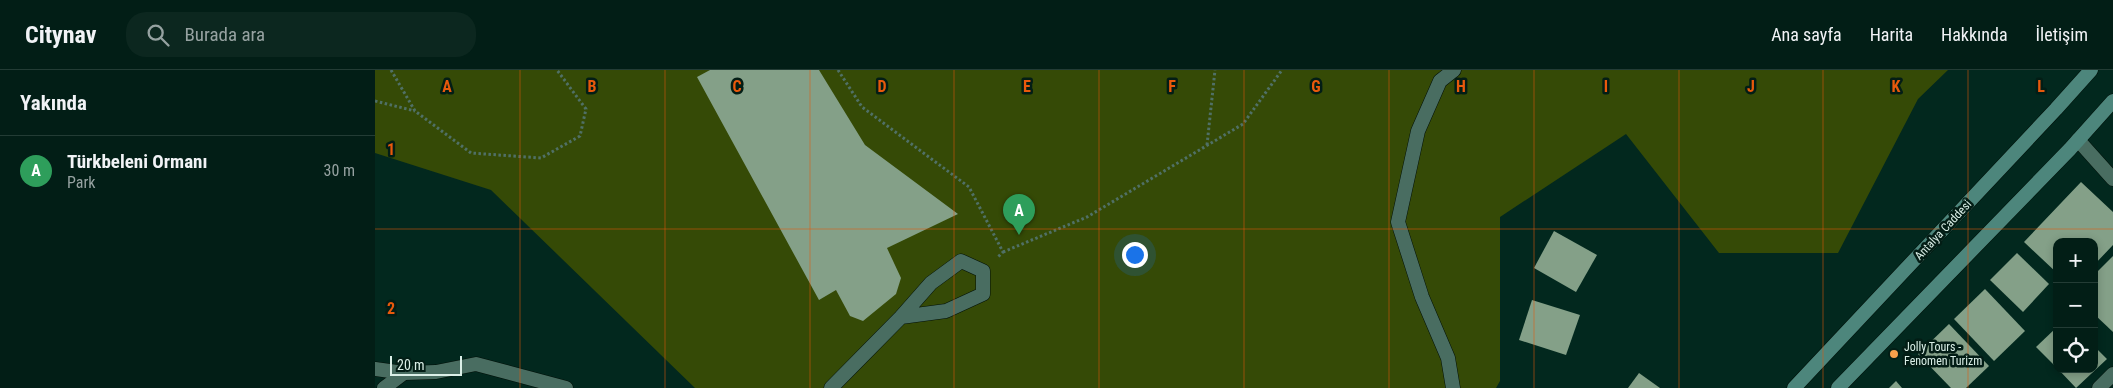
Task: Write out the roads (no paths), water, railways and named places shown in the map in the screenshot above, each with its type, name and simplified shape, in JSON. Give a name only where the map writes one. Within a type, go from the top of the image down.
[{"type":"main road","name":"Antalya Caddesi","points":[[1794,388],[2091,70]]},
{"type":"main road","points":[[1838,388],[2078,140],[2113,101]]},
{"type":"street","points":[[1453,388],[1448,358],[1422,297],[1398,222],[1417,131],[1440,81],[1454,70]]},
{"type":"street","points":[[2078,140],[2113,179]]},
{"type":"street","points":[[831,388],[901,317],[931,283],[961,261],[983,271],[983,294],[946,311],[901,317]]},
{"type":"street","points":[[375,369],[404,374],[436,372],[476,364],[566,388]]},
{"type":"street","points":[[384,388],[404,374]]},
{"type":"street","points":[[2099,388],[2113,374]]},
{"type":"place","name":"Türkbeleni Ormanı","points":[[1019,235]]},
{"type":"place","name":"Jolly Tours - Fenomen Turizm","points":[[1894,354]]}]
